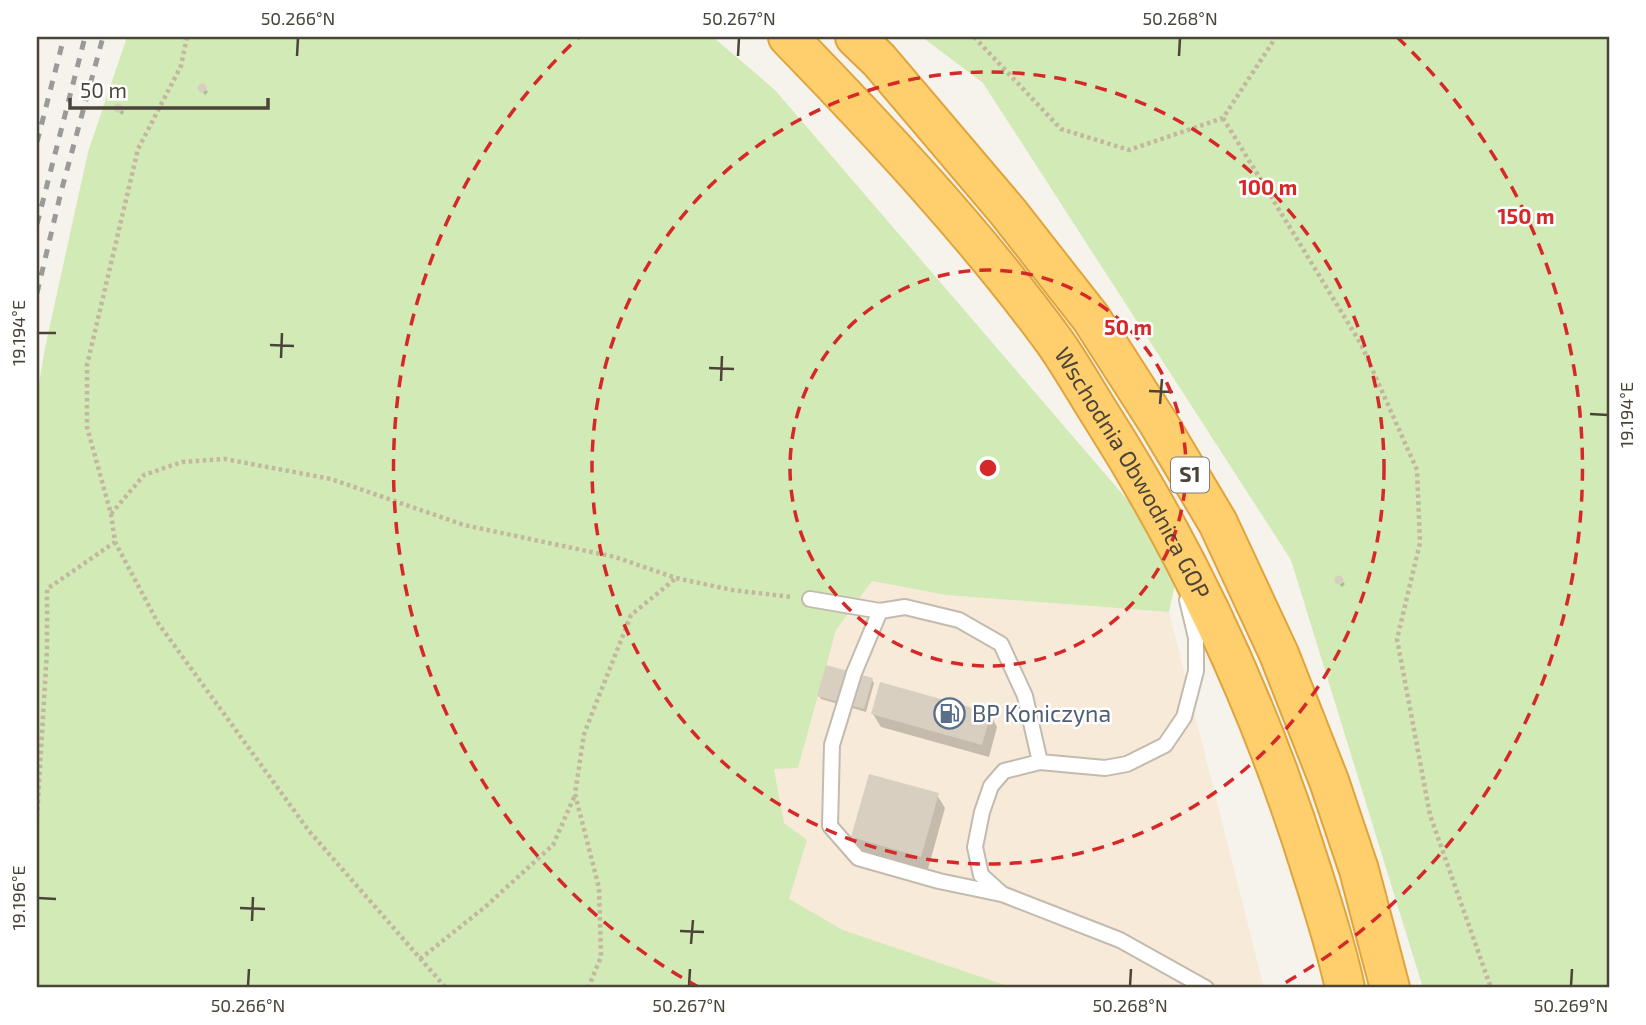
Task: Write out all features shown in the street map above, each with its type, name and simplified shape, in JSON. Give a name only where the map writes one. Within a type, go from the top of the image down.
[{"type":"highway","name":"Wschodnia Obwodnica GOP","points":[[788,37],[929,185],[1055,343],[1147,488],[1212,612],[1256,714],[1298,828],[1346,988]]},
{"type":"highway","name":"Wschodnia Obwodnica GOP","points":[[855,37],[887,68],[1008,212],[1091,318],[1218,523],[1279,653],[1329,781],[1359,870],[1390,988]]},
{"type":"lane","points":[[1002,894],[981,875],[975,847],[982,812],[991,786],[1004,771],[1040,762],[1105,768],[1127,764],[1165,745],[1184,717],[1196,671],[1196,638],[1169,531]]},
{"type":"lane","points":[[810,599],[880,611],[905,607],[960,620],[1002,643],[1025,696],[1040,762]]},
{"type":"lane","points":[[880,611],[854,673],[832,745],[830,826],[858,858],[939,881],[1002,894],[1120,940],[1206,988]]},
{"type":"path","points":[[187,37],[181,66],[138,149],[87,365],[87,427],[111,514],[115,542],[158,623],[309,831],[446,988]]},
{"type":"path","points":[[974,37],[1061,129],[1129,149],[1223,118],[1276,37]]},
{"type":"path","points":[[1223,118],[1360,344],[1417,470],[1420,543],[1397,639],[1430,815],[1491,988]]},
{"type":"path","points":[[111,514],[144,475],[182,462],[225,459],[331,479],[464,525],[615,556],[676,578],[732,590],[810,599]]},
{"type":"path","points":[[37,817],[47,650],[47,589],[115,542]]},
{"type":"path","points":[[420,959],[485,907],[553,845],[575,794],[584,734],[631,615],[676,578]]},
{"type":"path","points":[[575,794],[599,888],[601,957],[588,988]]},
{"type":"shaded area","points":[[872,581],[946,595],[1169,612],[1264,988],[1014,988],[843,930],[788,899],[807,841],[784,823],[774,768],[798,768],[836,630]]},
{"type":"green space","points":[[127,37],[713,37],[775,90],[1180,561],[1169,612],[946,595],[872,581],[836,630],[798,768],[774,769],[784,823],[807,840],[789,899],[843,930],[1014,988],[37,988],[37,395],[88,152]]},
{"type":"green space","points":[[922,37],[1609,37],[1609,988],[1423,988],[1291,560],[983,83]]},
{"type":"building","points":[[202,84],[206,88],[202,92],[198,88]]},
{"type":"building","points":[[118,104],[122,108],[118,112],[114,108]]},
{"type":"building","points":[[1339,576],[1343,580],[1339,584],[1335,580]]},
{"type":"building","points":[[826,665],[873,678],[864,709],[817,696]]},
{"type":"building","points":[[880,682],[991,713],[982,745],[871,714]]},
{"type":"building","points":[[869,774],[939,793],[921,857],[851,837]]},
{"type":"railway","points":[[37,142],[64,37]]},
{"type":"railway","points":[[37,224],[85,37]]},
{"type":"railway","points":[[37,293],[103,37]]},
{"type":"place","name":"BP Koniczyna","points":[[949,714]]}]
